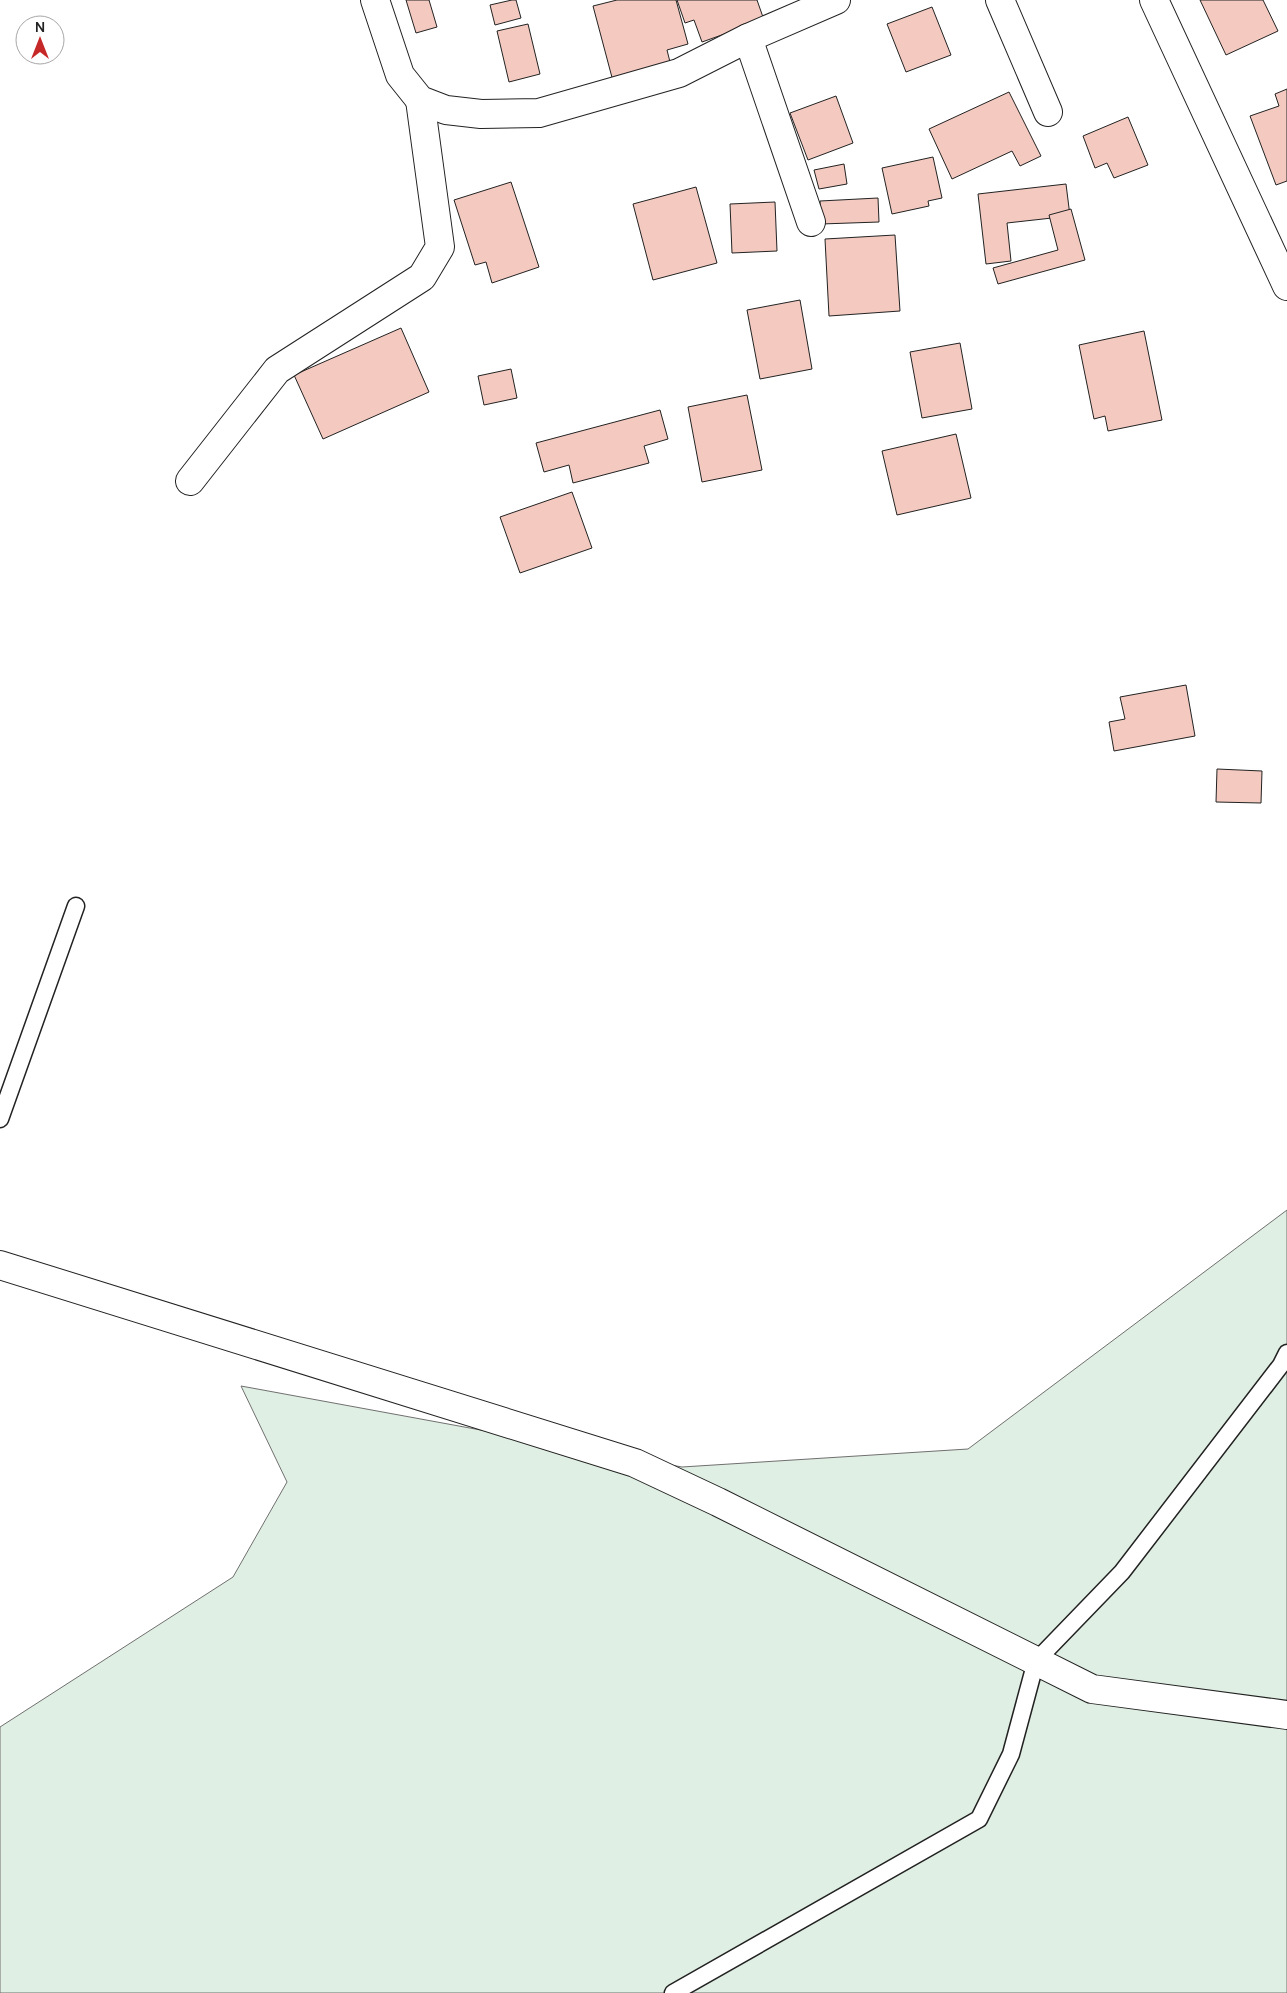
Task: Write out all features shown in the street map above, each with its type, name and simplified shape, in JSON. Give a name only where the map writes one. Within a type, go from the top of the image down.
[{"type":"street","points":[[375,0],[400,75],[420,100],[446,110],[481,114],[538,113],[679,74],[748,38],[836,0]]},
{"type":"street","points":[[1000,0],[1048,112]]},
{"type":"street","points":[[1154,0],[1287,286]]},
{"type":"street","points":[[748,38],[810,222]]},
{"type":"street","points":[[190,481],[277,370],[422,277],[440,247],[420,100]]},
{"type":"street","points":[[0,1264],[635,1463],[718,1502],[1092,1689],[1287,1715]]},
{"type":"lane","points":[[0,1120],[76,906]]},
{"type":"lane","points":[[673,1993],[979,1819],[1011,1754],[1036,1661],[1122,1572],[1281,1365],[1287,1353]]},
{"type":"green space","points":[[1287,1210],[1287,1993],[0,1993],[0,1727],[233,1577],[287,1482],[241,1386],[682,1467],[968,1449]]},
{"type":"building","points":[[406,0],[429,0],[437,27],[416,33]]},
{"type":"building","points":[[516,0],[521,18],[495,25],[490,5]]},
{"type":"building","points":[[617,0],[676,0],[688,44],[667,50],[672,70],[614,85],[593,6]]},
{"type":"building","points":[[677,0],[757,0],[764,20],[702,42],[694,20],[685,23]]},
{"type":"building","points":[[1200,0],[1263,0],[1278,31],[1226,55]]},
{"type":"building","points":[[932,7],[951,55],[906,72],[887,24]]},
{"type":"building","points":[[528,24],[540,74],[509,82],[497,31]]},
{"type":"building","points":[[1287,89],[1287,181],[1276,185],[1250,116],[1279,106],[1275,94]]},
{"type":"building","points":[[1009,92],[1041,156],[1020,166],[1012,151],[952,179],[929,129]]},
{"type":"building","points":[[836,96],[853,143],[808,160],[790,113]]},
{"type":"building","points":[[1128,117],[1148,165],[1114,178],[1107,163],[1095,168],[1083,136]]},
{"type":"building","points":[[933,157],[942,198],[928,201],[929,206],[892,214],[882,168]]},
{"type":"building","points":[[844,164],[847,184],[819,189],[814,170]]},
{"type":"building","points":[[511,182],[539,267],[492,283],[486,262],[475,265],[454,200]]},
{"type":"building","points":[[1066,184],[1070,216],[1007,223],[1011,261],[986,264],[978,194]]},
{"type":"building","points":[[696,187],[717,263],[653,280],[633,204]]},
{"type":"building","points":[[878,198],[879,222],[821,224],[820,201]]},
{"type":"building","points":[[775,202],[777,251],[732,253],[730,204]]},
{"type":"building","points":[[1071,209],[1085,260],[998,284],[993,268],[1058,250],[1049,215]]},
{"type":"building","points":[[895,235],[900,311],[829,316],[825,239]]},
{"type":"building","points":[[800,300],[812,369],[760,379],[747,310]]},
{"type":"building","points":[[401,328],[429,392],[323,439],[294,375]]},
{"type":"building","points":[[1144,331],[1162,420],[1108,431],[1105,416],[1094,419],[1079,345]]},
{"type":"building","points":[[960,343],[972,409],[922,418],[910,352]]},
{"type":"building","points":[[511,369],[517,398],[484,405],[478,376]]},
{"type":"building","points":[[747,395],[762,470],[702,482],[688,407]]},
{"type":"building","points":[[660,410],[668,439],[644,446],[649,463],[573,483],[569,465],[544,472],[536,443]]},
{"type":"building","points":[[956,434],[971,498],[897,515],[882,451]]},
{"type":"building","points":[[572,492],[592,548],[520,573],[500,517]]},
{"type":"building","points":[[1186,685],[1195,736],[1114,751],[1109,722],[1125,719],[1120,697]]},
{"type":"building","points":[[1217,769],[1262,771],[1261,803],[1216,802]]}]
